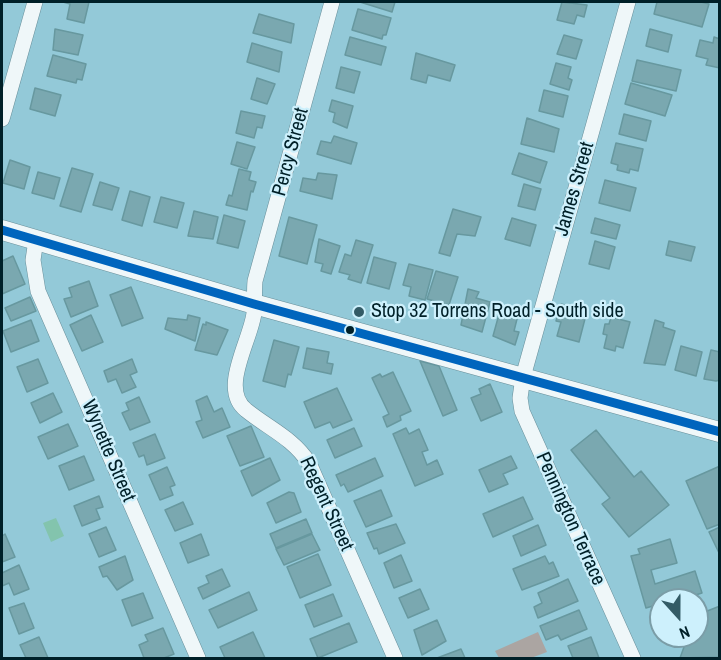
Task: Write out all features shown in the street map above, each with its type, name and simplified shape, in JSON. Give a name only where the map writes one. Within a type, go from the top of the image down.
[{"type":"street","points":[[2,119],[34,2]]},
{"type":"street","name":"Percy Street","points":[[254,304],[255,281],[332,2]]},
{"type":"street","name":"James Street","points":[[523,377],[628,2]]},
{"type":"street","points":[[2,230],[254,304],[720,432]]},
{"type":"street","name":"Wynette Street","points":[[36,240],[33,260],[38,291],[198,658]]},
{"type":"street","name":"Regent Street","points":[[254,304],[254,314],[235,382],[236,396],[243,408],[300,448],[309,463],[395,658]]},
{"type":"street","name":"Pennington Terrace","points":[[523,377],[520,398],[522,411],[633,658]]},
{"type":"shaded area","points":[[56,518],[64,536],[51,542],[43,523]]},
{"type":"shaded area","points":[[538,632],[547,652],[531,658],[499,658],[495,651]]},
{"type":"building","points":[[63,2],[89,2],[84,23],[67,19],[70,4]]},
{"type":"building","points":[[360,2],[395,2],[392,12]]},
{"type":"building","points":[[562,2],[587,5],[584,17],[577,15],[574,24],[557,20]]},
{"type":"building","points":[[657,2],[709,4],[702,27],[654,14]]},
{"type":"building","points":[[358,9],[391,18],[386,35],[383,35],[382,39],[352,30]]},
{"type":"building","points":[[259,14],[294,24],[291,43],[253,33]]},
{"type":"building","points":[[55,29],[83,35],[78,55],[53,50]]},
{"type":"building","points":[[650,29],[672,35],[668,52],[646,46]]},
{"type":"building","points":[[564,35],[582,40],[576,59],[557,54]]},
{"type":"building","points":[[350,37],[386,47],[381,65],[345,55]]},
{"type":"building","points":[[714,37],[720,39],[720,68],[706,65],[708,59],[696,56],[700,40],[713,43]]},
{"type":"building","points":[[252,43],[282,52],[279,72],[247,62]]},
{"type":"building","points":[[416,53],[455,65],[450,81],[428,75],[426,83],[411,79]]},
{"type":"building","points":[[53,55],[86,64],[82,80],[77,79],[76,83],[47,76]]},
{"type":"building","points":[[637,60],[681,70],[676,91],[632,81]]},
{"type":"building","points":[[556,63],[571,67],[568,78],[572,80],[569,90],[550,84]]},
{"type":"building","points":[[341,67],[360,72],[354,93],[336,88]]},
{"type":"building","points":[[257,78],[275,84],[267,104],[251,99]]},
{"type":"building","points":[[631,83],[672,95],[665,116],[625,104]]},
{"type":"building","points":[[35,88],[61,95],[55,116],[30,109]]},
{"type":"building","points":[[544,90],[568,96],[563,117],[539,111]]},
{"type":"building","points":[[332,100],[353,106],[347,128],[333,122],[335,113],[329,111]]},
{"type":"building","points":[[241,111],[265,116],[262,128],[257,127],[254,138],[236,133]]},
{"type":"building","points":[[624,114],[651,121],[646,141],[619,134]]},
{"type":"building","points":[[527,118],[559,129],[554,152],[521,144]]},
{"type":"building","points":[[334,136],[357,143],[351,164],[317,154],[321,141],[331,143]]},
{"type":"building","points":[[237,142],[255,147],[247,169],[231,164]]},
{"type":"building","points":[[616,143],[643,149],[638,171],[630,169],[629,173],[617,170],[618,165],[611,163]]},
{"type":"building","points":[[519,153],[547,162],[540,183],[512,174]]},
{"type":"building","points":[[10,160],[30,167],[24,189],[3,183]]},
{"type":"building","points":[[72,168],[93,174],[81,212],[60,206]]},
{"type":"building","points":[[239,169],[251,172],[249,180],[256,182],[253,192],[251,191],[247,210],[226,205],[229,195],[232,196]]},
{"type":"building","points":[[38,172],[60,178],[54,199],[32,193]]},
{"type":"building","points":[[318,173],[337,175],[332,199],[300,191],[303,178],[316,180]]},
{"type":"building","points":[[605,180],[636,188],[630,211],[599,203]]},
{"type":"building","points":[[100,182],[119,188],[112,210],[93,205]]},
{"type":"building","points":[[524,184],[541,189],[535,210],[518,206]]},
{"type":"building","points":[[130,191],[150,197],[142,226],[122,220]]},
{"type":"building","points":[[161,197],[184,203],[177,228],[154,222]]},
{"type":"building","points":[[453,209],[481,217],[475,236],[457,234],[450,256],[439,253]]},
{"type":"building","points":[[194,211],[218,217],[213,239],[188,236]]},
{"type":"building","points":[[224,215],[245,221],[238,248],[217,243]]},
{"type":"building","points":[[289,217],[317,225],[307,264],[279,256]]},
{"type":"building","points":[[512,218],[536,225],[530,246],[505,239]]},
{"type":"building","points":[[595,218],[620,225],[616,239],[591,233]]},
{"type":"building","points":[[319,239],[340,246],[331,274],[321,271],[323,264],[315,262]]},
{"type":"building","points":[[356,240],[373,245],[361,283],[348,279],[350,275],[339,272],[345,254],[351,256]]},
{"type":"building","points":[[595,241],[615,247],[609,269],[589,264]]},
{"type":"building","points":[[669,241],[695,247],[691,261],[666,255]]},
{"type":"building","points":[[13,256],[25,284],[2,294],[2,261]]},
{"type":"building","points":[[374,257],[396,263],[389,289],[367,283]]},
{"type":"building","points":[[409,264],[433,270],[425,300],[409,296],[411,287],[403,285]]},
{"type":"building","points":[[436,271],[458,277],[449,305],[427,299]]},
{"type":"building","points":[[89,281],[98,306],[71,317],[64,299],[72,297],[69,288]]},
{"type":"building","points":[[131,287],[143,318],[122,326],[110,295]]},
{"type":"building","points":[[468,289],[479,292],[476,298],[490,302],[482,332],[461,325]]},
{"type":"building","points":[[30,297],[36,311],[11,321],[5,308]]},
{"type":"building","points":[[561,304],[587,311],[579,342],[557,336],[561,322],[556,321]]},
{"type":"building","points":[[501,307],[519,311],[514,331],[519,332],[515,345],[493,336]]},
{"type":"building","points":[[91,315],[103,342],[82,351],[70,325]]},
{"type":"building","points":[[188,315],[200,318],[195,341],[165,329],[168,318],[187,320]]},
{"type":"building","points":[[611,317],[630,322],[623,348],[616,346],[615,351],[604,348],[607,335],[603,334],[605,324],[609,324]]},
{"type":"building","points":[[31,320],[39,341],[11,352],[3,331]]},
{"type":"building","points":[[655,320],[664,323],[663,327],[675,331],[665,365],[644,363]]},
{"type":"building","points":[[206,322],[228,330],[217,355],[195,350],[203,324],[206,325]]},
{"type":"building","points":[[274,340],[299,347],[285,387],[263,381]]},
{"type":"building","points":[[681,346],[702,352],[696,376],[675,370]]},
{"type":"building","points":[[307,348],[329,352],[327,363],[333,364],[331,374],[303,368]]},
{"type":"building","points":[[711,350],[720,352],[720,380],[716,381],[704,379]]},
{"type":"building","points":[[38,359],[48,383],[27,392],[17,367]]},
{"type":"building","points":[[132,359],[137,372],[130,375],[136,387],[122,393],[116,379],[108,382],[104,371]]},
{"type":"building","points":[[420,361],[439,366],[457,410],[443,416]]},
{"type":"building","points":[[393,372],[411,411],[400,416],[401,420],[387,427],[383,417],[389,414],[372,378]]},
{"type":"building","points":[[490,384],[502,412],[481,421],[471,398],[481,394],[479,389]]},
{"type":"building","points":[[337,388],[352,420],[333,428],[330,422],[315,428],[304,402]]},
{"type":"building","points":[[53,393],[62,412],[40,423],[31,403]]},
{"type":"building","points":[[207,396],[214,412],[222,408],[230,427],[203,438],[196,422],[202,420],[196,401]]},
{"type":"building","points":[[139,397],[150,422],[130,430],[122,413],[129,410],[126,403]]},
{"type":"building","points":[[68,424],[78,446],[48,459],[38,437]]},
{"type":"building","points":[[251,426],[264,457],[240,466],[227,436]]},
{"type":"building","points":[[354,428],[362,446],[335,458],[327,440]]},
{"type":"building","points":[[406,428],[409,434],[419,429],[428,450],[422,452],[427,465],[437,460],[443,474],[415,486],[393,434]]},
{"type":"building","points":[[596,430],[634,477],[641,471],[669,505],[629,537],[602,504],[610,498],[571,450]]},
{"type":"building","points":[[155,434],[165,458],[147,465],[144,455],[139,457],[133,443]]},
{"type":"building","points":[[84,456],[94,480],[69,490],[59,466]]},
{"type":"building","points":[[511,456],[517,468],[503,474],[508,484],[489,492],[479,470]]},
{"type":"building","points":[[270,458],[280,480],[252,496],[241,471]]},
{"type":"building","points":[[375,458],[383,476],[348,492],[344,484],[341,486],[336,475]]},
{"type":"building","points":[[720,466],[720,524],[707,529],[686,481]]},
{"type":"building","points":[[167,467],[175,485],[170,487],[173,495],[160,500],[149,475]]},
{"type":"building","points":[[381,490],[392,516],[366,527],[354,501]]},
{"type":"building","points":[[289,492],[294,493],[301,512],[276,523],[267,503]]},
{"type":"building","points":[[99,496],[103,507],[96,509],[100,519],[82,526],[74,506]]},
{"type":"building","points":[[523,497],[533,519],[493,537],[483,514]]},
{"type":"building","points":[[183,502],[193,524],[175,531],[165,510]]},
{"type":"building","points":[[306,519],[312,533],[276,548],[270,534]]},
{"type":"building","points":[[396,524],[405,543],[379,554],[377,548],[374,549],[367,533]]},
{"type":"building","points":[[538,525],[546,545],[521,556],[513,536]]},
{"type":"building","points":[[106,527],[116,550],[99,557],[89,534]]},
{"type":"building","points":[[720,527],[720,555],[709,532]]},
{"type":"building","points":[[5,534],[15,557],[2,562],[2,536]]},
{"type":"building","points":[[201,534],[209,555],[188,563],[180,543]]},
{"type":"building","points":[[312,534],[320,550],[284,565],[276,549]]},
{"type":"building","points":[[670,539],[677,563],[651,570],[655,584],[695,571],[700,588],[649,588],[649,607],[646,608],[631,556],[640,554],[638,549]]},
{"type":"building","points":[[318,554],[331,585],[300,598],[287,567]]},
{"type":"building","points":[[401,555],[412,581],[394,588],[384,563]]},
{"type":"building","points":[[125,556],[133,580],[117,590],[107,576],[103,577],[99,567]]},
{"type":"building","points":[[545,556],[549,564],[553,562],[559,576],[522,590],[513,569]]},
{"type":"building","points":[[19,565],[29,589],[14,595],[9,583],[2,586],[2,573]]},
{"type":"building","points":[[222,569],[230,586],[203,599],[198,588],[209,583],[206,576]]},
{"type":"building","points":[[568,579],[578,601],[538,618],[534,607],[542,603],[538,593]]},
{"type":"building","points":[[420,589],[429,609],[408,618],[399,598]]},
{"type":"building","points":[[249,592],[257,610],[218,628],[209,610]]},
{"type":"building","points":[[143,593],[153,618],[132,626],[122,600]]},
{"type":"building","points":[[333,594],[342,616],[314,627],[305,605]]},
{"type":"building","points":[[24,603],[34,628],[19,634],[9,608]]},
{"type":"building","points":[[720,606],[720,657],[680,658],[684,648],[709,648],[709,610]]},
{"type":"building","points":[[579,610],[587,629],[561,640],[558,635],[546,640],[540,626]]},
{"type":"building","points":[[437,620],[446,641],[422,655],[414,630]]},
{"type":"building","points":[[349,623],[357,642],[318,658],[310,639]]},
{"type":"building","points":[[163,628],[174,654],[164,658],[144,658],[139,645],[148,641],[145,635]]},
{"type":"building","points":[[253,632],[265,658],[225,658],[220,647]]},
{"type":"building","points":[[39,637],[48,658],[26,658],[20,645]]},
{"type":"building","points":[[591,637],[599,658],[573,658],[568,646]]},
{"type":"building","points":[[461,649],[465,658],[437,658]]},
{"type":"transit line","points":[[2,230],[254,304],[720,432]]},
{"type":"place","name":"Stop 32 Torrens Road - South side","points":[[359,312]]}]
